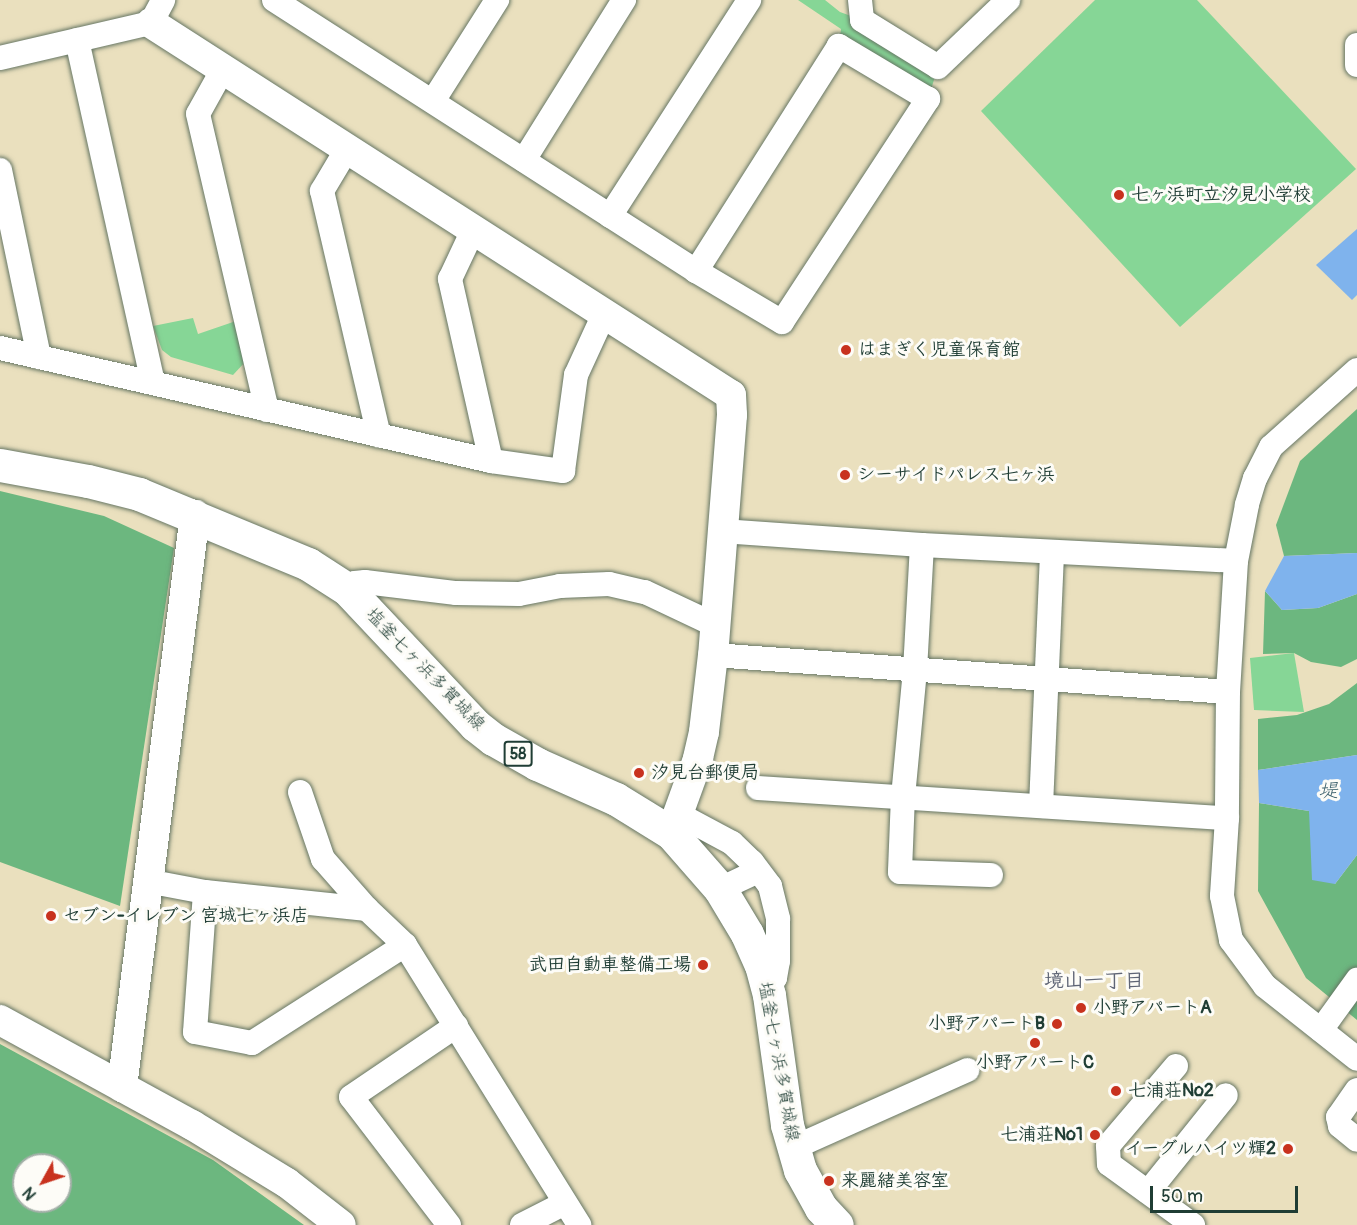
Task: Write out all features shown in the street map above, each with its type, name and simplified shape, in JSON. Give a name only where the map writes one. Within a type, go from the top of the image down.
[{"type":"main road","name":"塩釜七ヶ浜多賀城線","points":[[0,465],[88,481],[139,495],[195,515],[308,564],[347,589],[475,725],[492,739],[537,764],[674,824],[720,889],[747,934],[767,989],[787,1125],[793,1148],[809,1189],[821,1208],[837,1225]]},
{"type":"street","points":[[274,0],[696,271],[782,322],[928,99],[839,46],[696,271]]},
{"type":"street","points":[[433,102],[497,0]]},
{"type":"street","points":[[524,160],[624,0]]},
{"type":"street","points":[[610,216],[749,0]]},
{"type":"street","points":[[860,0],[862,20],[938,67],[1008,0]]},
{"type":"street","points":[[0,58],[77,40],[157,12],[223,69],[605,312],[731,395],[732,415],[713,656],[698,759],[674,824],[732,843],[770,886],[778,919],[778,961],[775,978],[767,989]]},
{"type":"street","points":[[77,40],[153,383]]},
{"type":"street","points":[[1357,45],[1355,54],[1357,65]]},
{"type":"street","points":[[223,69],[198,114],[267,410]]},
{"type":"street","points":[[347,149],[322,191],[379,435]]},
{"type":"street","points":[[0,170],[39,357]]},
{"type":"street","points":[[474,228],[450,279],[491,461]]},
{"type":"street","points":[[0,348],[491,461],[562,471],[576,375],[605,312]]},
{"type":"street","points":[[1357,370],[1271,447],[1255,478],[1236,561],[1228,692],[1227,818],[1222,896],[1231,940],[1265,986],[1357,1059]]},
{"type":"street","points":[[122,1087],[195,515]]},
{"type":"street","points":[[722,531],[922,545],[1236,561]]},
{"type":"street","points":[[922,545],[915,670],[903,796],[900,872],[991,875]]},
{"type":"street","points":[[1041,806],[1052,552]]},
{"type":"street","points":[[347,589],[355,583],[365,582],[456,594],[519,594],[560,586],[609,584],[645,592],[715,625]]},
{"type":"street","points":[[713,656],[1228,692]]},
{"type":"street","points":[[758,789],[903,796],[1227,818]]},
{"type":"street","points":[[300,792],[322,859],[367,909],[405,945],[579,1225]]},
{"type":"street","points":[[720,889],[758,871]]},
{"type":"street","points":[[147,881],[206,892],[367,909]]},
{"type":"street","points":[[206,892],[195,1032],[252,1043],[405,945]]},
{"type":"street","points":[[1321,1030],[1357,980]]},
{"type":"street","points":[[0,1020],[192,1125],[287,1183],[341,1225]]},
{"type":"street","points":[[450,1225],[351,1097],[456,1026]]},
{"type":"street","points":[[1176,1066],[1108,1146],[1109,1164],[1193,1225]]},
{"type":"street","points":[[793,1148],[967,1070]]},
{"type":"street","points":[[1357,1090],[1338,1117],[1340,1126],[1357,1140]]},
{"type":"street","points":[[1148,1192],[1226,1095]]},
{"type":"street","points":[[522,1225],[566,1203]]},
{"type":"green space","points":[[798,0],[825,0],[840,12],[862,20],[938,67],[928,99],[839,46],[841,29]]},
{"type":"green space","points":[[1095,0],[1197,0],[1356,169],[1180,327],[981,111]]},
{"type":"green space","points":[[193,318],[198,334],[236,321],[246,361],[233,375],[171,357],[162,350],[153,326]]},
{"type":"green space","points":[[1357,409],[1357,553],[1284,556],[1276,525],[1300,461]]},
{"type":"green space","points":[[0,491],[104,516],[174,548],[120,906],[0,862]]},
{"type":"green space","points":[[1265,591],[1282,610],[1318,608],[1357,594],[1357,659],[1341,667],[1311,662],[1294,653],[1263,654]]},
{"type":"green space","points":[[1294,653],[1304,712],[1254,710],[1250,658]]},
{"type":"green space","points":[[1357,683],[1357,755],[1258,770],[1258,719],[1297,715],[1329,704]]},
{"type":"green space","points":[[1259,803],[1309,811],[1335,884],[1357,855],[1357,1020],[1306,978],[1258,891]]},
{"type":"green space","points":[[0,1044],[213,1160],[304,1225],[0,1225]]},
{"type":"water","points":[[1357,229],[1357,295],[1352,300],[1316,265]]},
{"type":"water","points":[[1357,553],[1357,594],[1318,608],[1282,610],[1265,591],[1284,556]]},
{"type":"water","name":"堤","points":[[1357,755],[1357,855],[1335,884],[1312,880],[1309,811],[1259,803],[1258,770]]},
{"type":"place","name":"七ヶ浜町立汐見小学校","points":[[1119,195]]},
{"type":"place","name":"はまぎく児童保育館","points":[[846,350]]},
{"type":"place","name":"シーサイドパレス七ヶ浜","points":[[845,475]]},
{"type":"place","name":"汐見台郵便局","points":[[639,773]]},
{"type":"place","name":"セブン-イレブン 宮城七ヶ浜店","points":[[51,916]]},
{"type":"place","name":"武田自動車整備工場","points":[[703,965]]},
{"type":"place","name":"小野アパートA","points":[[1081,1008]]},
{"type":"place","name":"小野アパートB","points":[[1057,1024]]},
{"type":"place","name":"小野アパートC","points":[[1035,1043]]},
{"type":"place","name":"七浦荘№2","points":[[1116,1091]]},
{"type":"place","name":"七浦荘№1","points":[[1095,1135]]},
{"type":"place","name":"イーグルハイツ輝2","points":[[1288,1149]]},
{"type":"place","name":"来麗緒美容室","points":[[829,1181]]},
{"type":"district","name":"境山一丁目","points":[[1094,980]]}]
